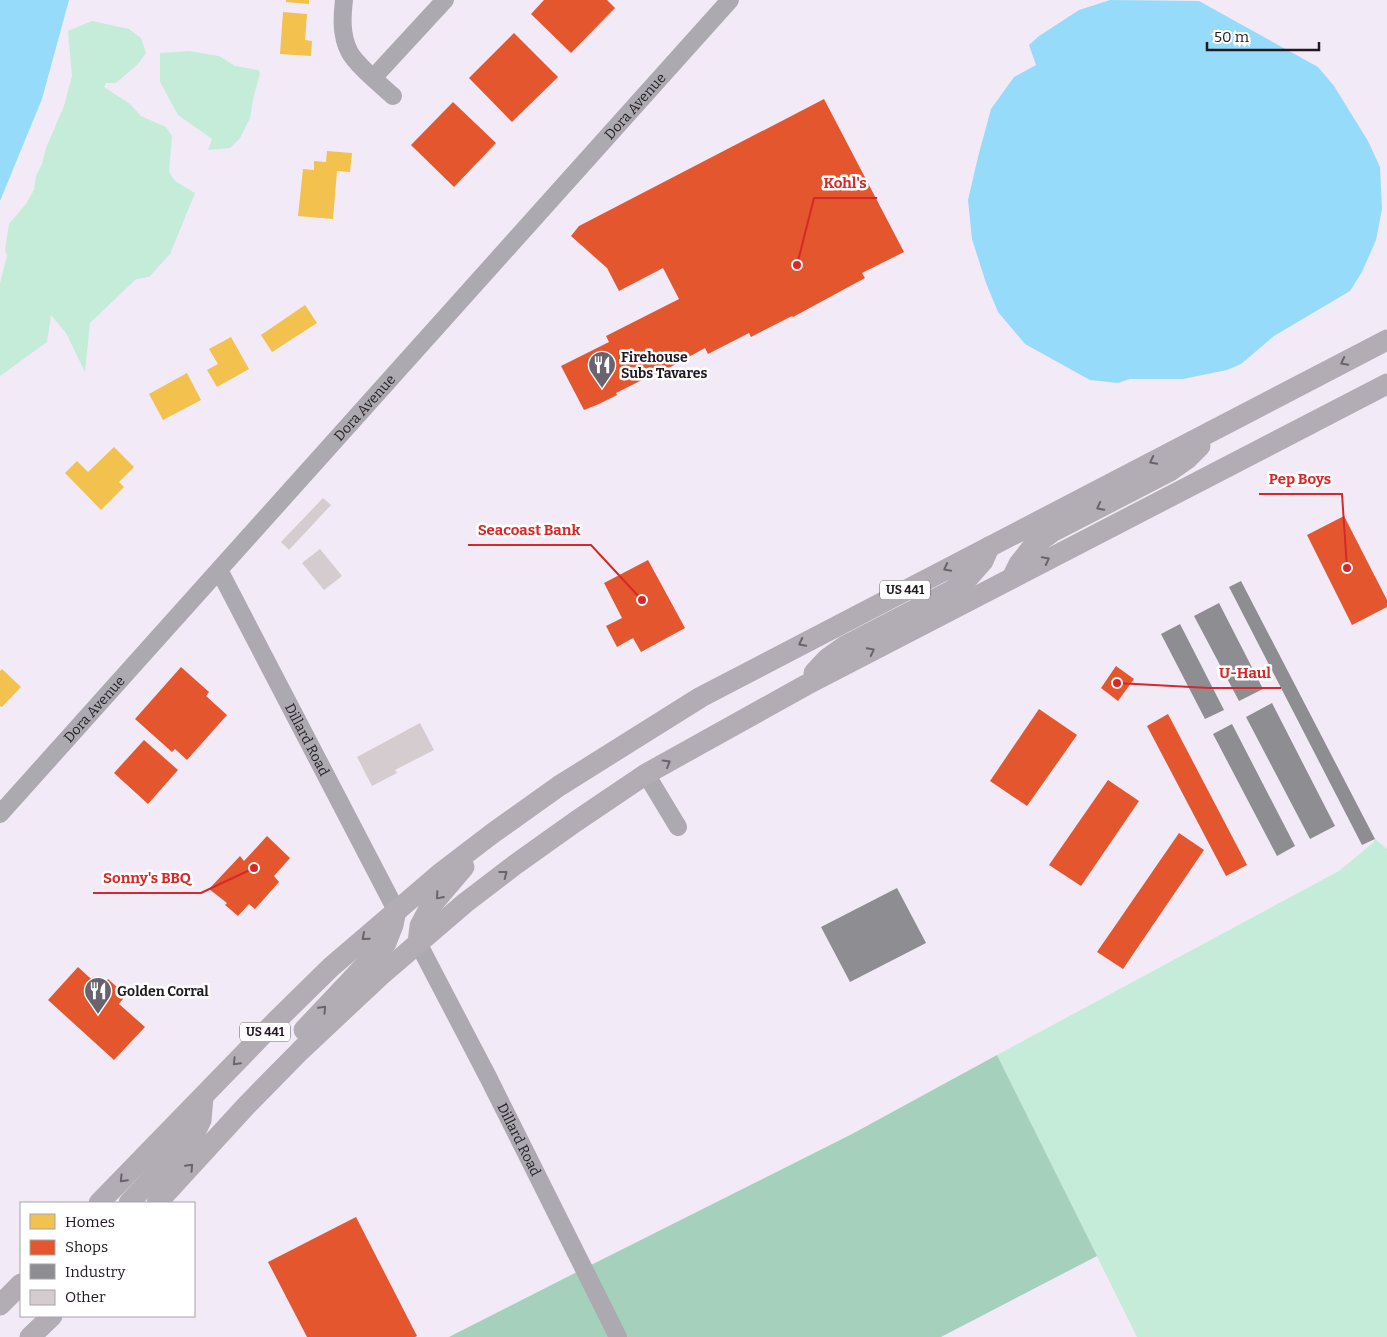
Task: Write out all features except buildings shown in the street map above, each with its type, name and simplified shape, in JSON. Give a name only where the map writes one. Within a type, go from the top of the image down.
[{"type":"main road","name":"US 441","points":[[100,1202],[331,967],[396,910],[493,833],[559,786],[700,697],[1387,340]]},
{"type":"main road","name":"US 441","points":[[158,1202],[246,1106],[381,975],[465,903],[516,864],[646,774],[806,685],[1387,384]]},
{"type":"main road","points":[[1012,578],[1019,564],[1033,546],[1045,537],[1170,471],[1187,459],[1210,431]]},
{"type":"main road","points":[[806,685],[828,658],[845,646],[951,591],[968,578],[983,561],[990,546]]},
{"type":"main road","points":[[418,943],[420,926],[430,907],[493,833]]},
{"type":"main road","points":[[302,1050],[302,1036],[306,1027],[386,943],[393,926],[396,910]]},
{"type":"main road","points":[[130,1202],[196,1131],[201,1120],[203,1097]]},
{"type":"main road","points":[[0,1305],[20,1285]]},
{"type":"main road","points":[[30,1337],[51,1317]]},
{"type":"street","points":[[344,0],[342,30],[349,52],[393,96]]},
{"type":"street","points":[[373,78],[445,0]]},
{"type":"street","name":"Dora Avenue","points":[[0,814],[730,0]]},
{"type":"street","name":"Dillard Road","points":[[219,570],[396,910]]},
{"type":"street","points":[[646,774],[678,828]]},
{"type":"street","name":"Dillard Road","points":[[418,943],[488,1077],[618,1337]]},
{"type":"green space","points":[[92,21],[129,29],[141,38],[146,53],[138,64],[116,83],[106,83],[104,87],[130,104],[141,116],[166,127],[172,136],[169,172],[175,181],[195,193],[170,254],[149,277],[136,279],[90,323],[85,372],[66,333],[51,315],[47,342],[0,376],[0,283],[7,256],[5,250],[9,224],[26,204],[34,190],[36,176],[42,164],[46,148],[64,106],[72,76],[68,31]]},
{"type":"green space","points":[[189,51],[219,56],[235,66],[259,70],[260,74],[250,118],[240,138],[230,148],[208,150],[212,139],[178,115],[160,82],[160,53]]},
{"type":"green space","points":[[1374,838],[1387,849],[1387,1337],[1137,1337],[997,1055],[1339,871],[1374,842]]},
{"type":"green space","points":[[997,1055],[1097,1256],[941,1337],[627,1337],[591,1265],[852,1134]]},
{"type":"green space","points":[[577,1272],[610,1337],[449,1337]]},
{"type":"water","points":[[0,0],[69,0],[42,99],[0,201]]},
{"type":"water","points":[[1110,0],[1199,1],[1318,67],[1334,86],[1368,141],[1380,167],[1382,209],[1376,240],[1362,272],[1350,291],[1274,336],[1241,364],[1227,370],[1183,379],[1130,379],[1118,383],[1090,380],[1025,344],[998,312],[986,283],[972,239],[968,200],[991,109],[1014,77],[1036,65],[1029,45],[1039,36],[1079,10]]},
{"type":"place","name":"Kohl's","points":[[797,265]]},
{"type":"place","name":"Firehouse Subs Tavares","points":[[602,389]]},
{"type":"place","name":"Pep Boys","points":[[1347,568]]},
{"type":"place","name":"Seacoast Bank","points":[[642,600]]},
{"type":"place","name":"U-Haul","points":[[1117,683]]},
{"type":"place","name":"Sonny's BBQ","points":[[254,868]]},
{"type":"place","name":"Golden Corral","points":[[98,1015]]}]
